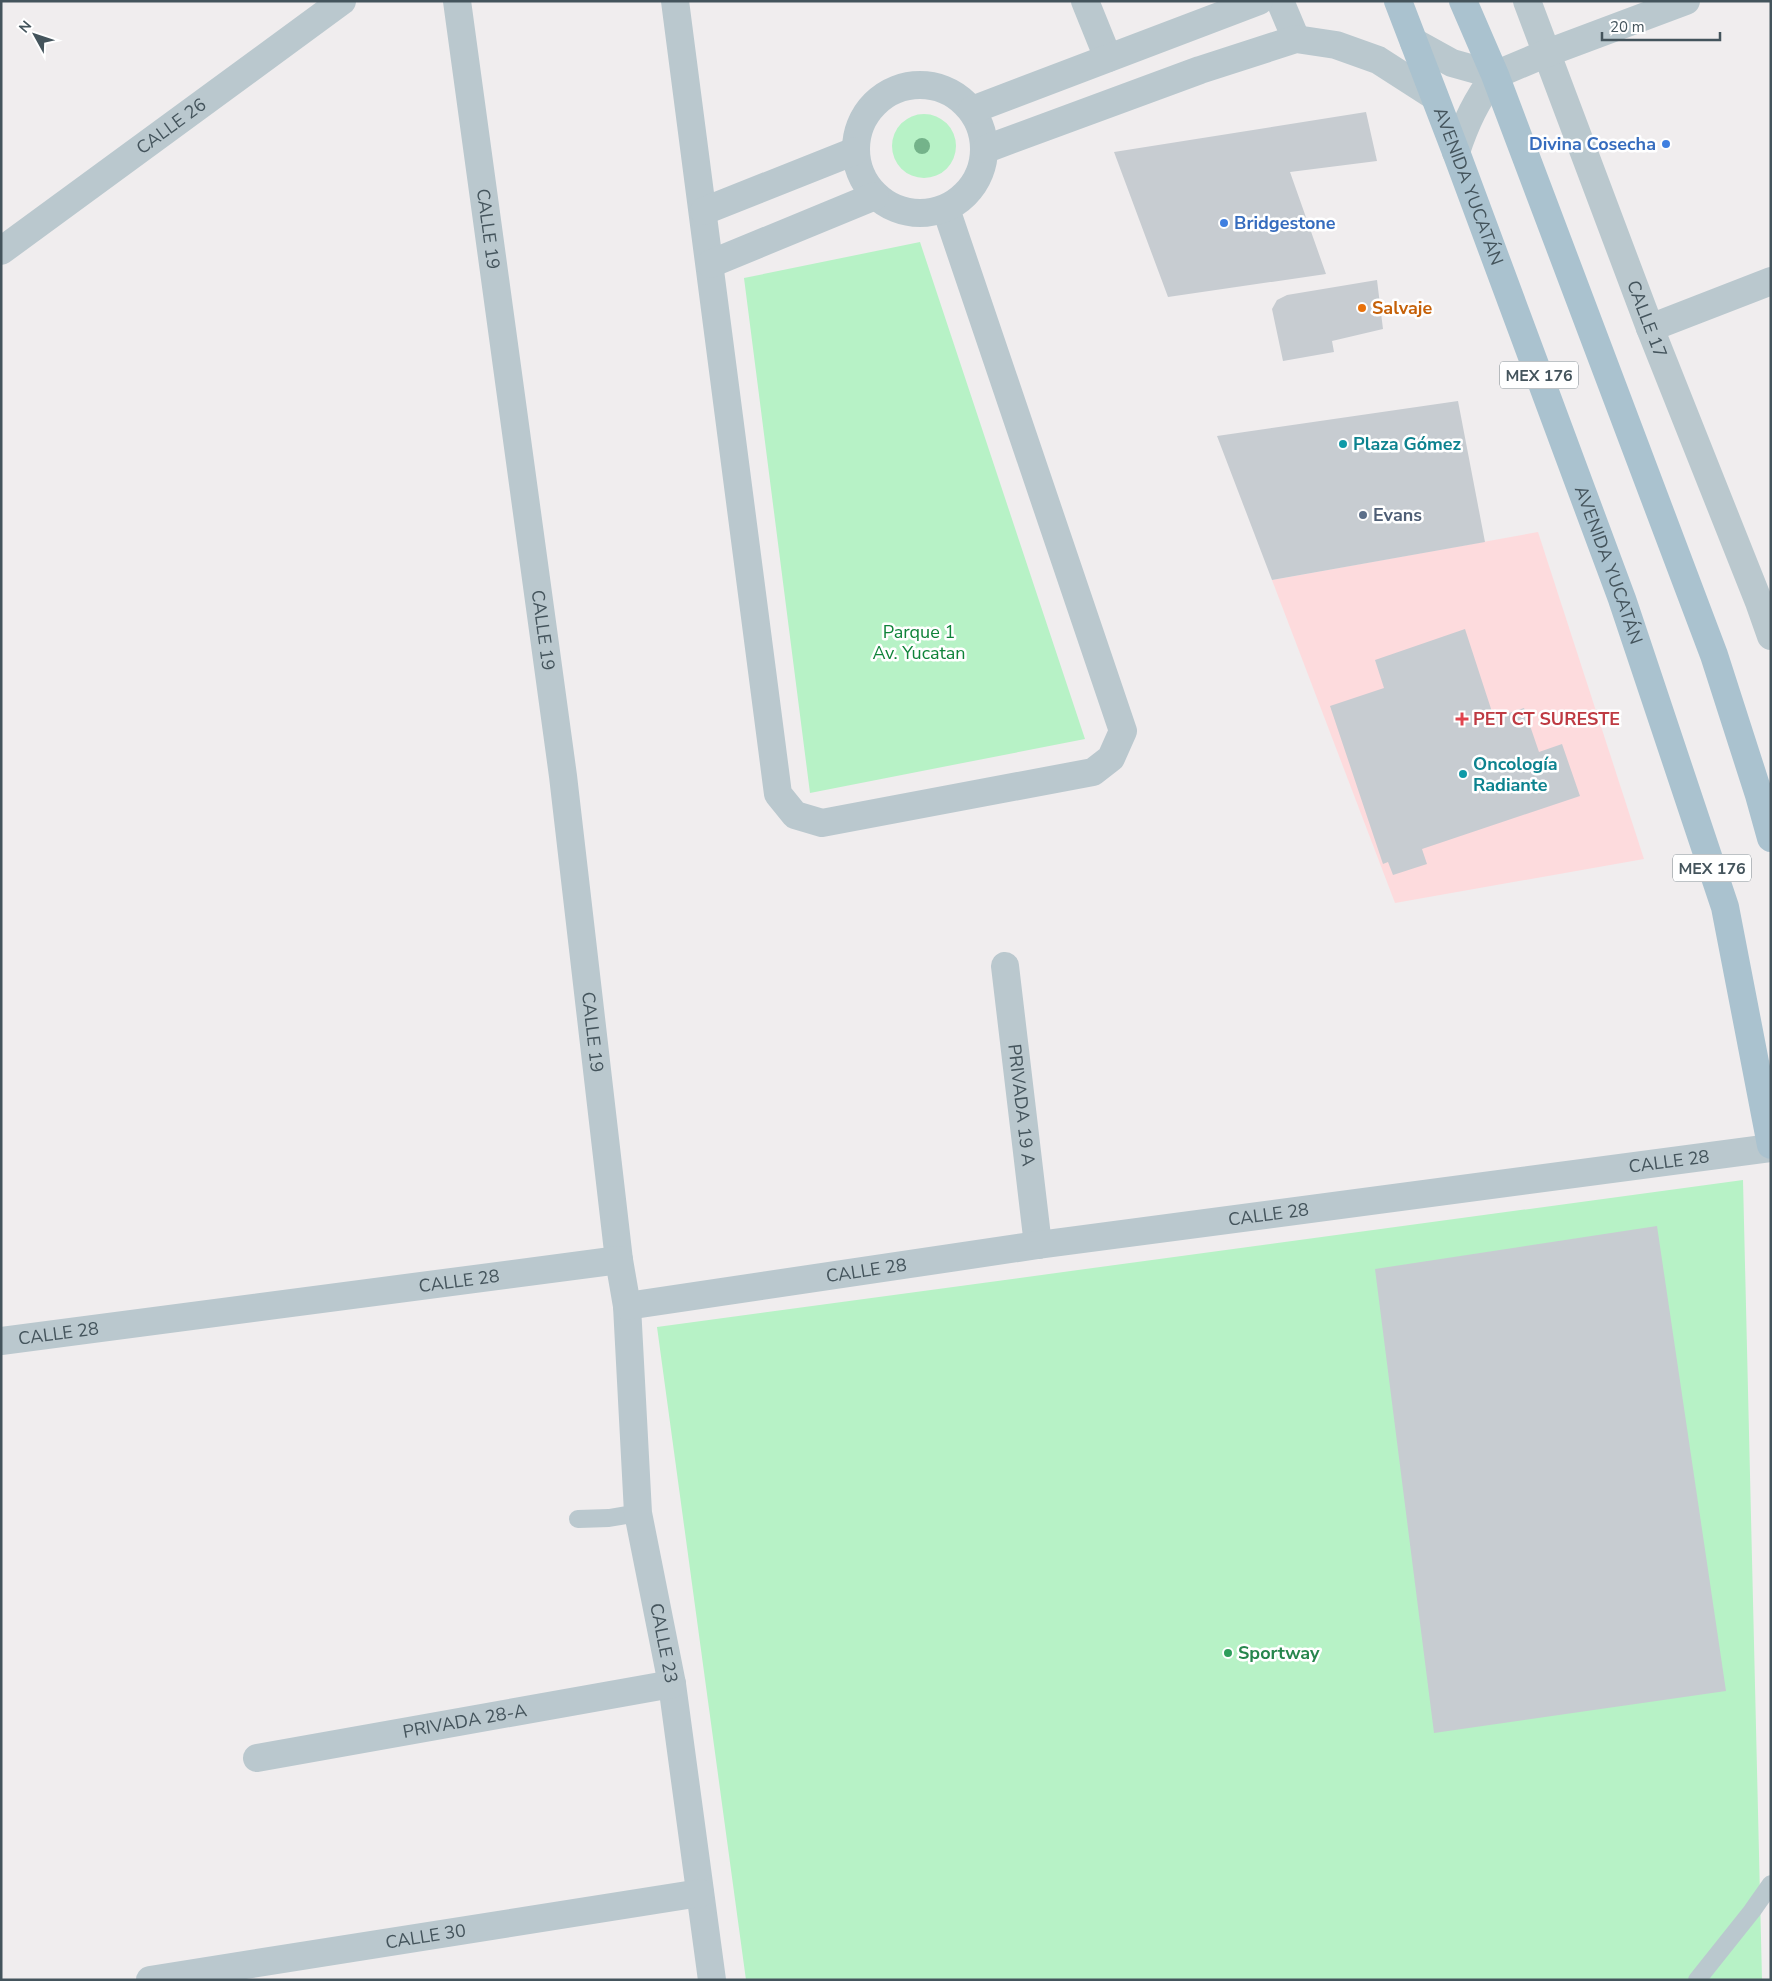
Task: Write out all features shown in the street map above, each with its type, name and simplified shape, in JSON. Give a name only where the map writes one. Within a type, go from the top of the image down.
[{"type":"main road","name":"AVENIDA YUCATÁN","points":[[1398,1],[1622,599],[1725,907],[1771,1146]]},
{"type":"main road","name":"MEX 176","points":[[1463,1],[1495,75],[1714,655],[1771,838]]},
{"type":"street","name":"CALLE 26","points":[[1,251],[342,1]]},
{"type":"street","name":"CALLE 19","points":[[457,1],[563,776],[618,1260]]},
{"type":"street","points":[[675,1],[704,211],[778,794],[795,815],[822,823],[1093,772],[1111,758],[1122,732],[946,209]]},
{"type":"street","points":[[1085,1],[1108,58]]},
{"type":"street","points":[[972,110],[1259,1]]},
{"type":"street","points":[[1280,1],[1296,39]]},
{"type":"street","name":"CALLE 17","points":[[1527,1],[1650,328],[1765,599],[1771,636]]},
{"type":"street","points":[[1456,152],[1465,124],[1478,98],[1495,75],[1547,53],[1686,1]]},
{"type":"street","points":[[986,149],[1200,70],[1296,39],[1336,45],[1378,60],[1434,96]]},
{"type":"street","points":[[1414,42],[1452,63],[1495,75]]},
{"type":"street","points":[[926,84],[952,92],[972,110],[980,121],[986,149],[980,173],[967,194],[946,209],[928,214],[909,213],[890,207],[875,196],[861,175],[855,152],[860,124],[876,102],[899,88],[926,84]]},
{"type":"street","points":[[704,211],[855,152]]},
{"type":"street","points":[[710,264],[875,196]]},
{"type":"street","points":[[1650,328],[1771,282]]},
{"type":"street","name":"PRIVADA 19 A","points":[[1005,966],[1038,1245]]},
{"type":"street","name":"CALLE 28","points":[[627,1306],[1038,1245],[1771,1146]]},
{"type":"street","points":[[618,1260],[627,1306]]},
{"type":"street","name":"CALLE 28","points":[[1,1341],[618,1260]]},
{"type":"street","name":"CALLE 23","points":[[627,1306],[638,1514],[672,1684],[712,1980]]},
{"type":"street","name":"PRIVADA 28-A","points":[[257,1758],[672,1684]]},
{"type":"street","name":"CALLE 30","points":[[150,1980],[700,1894]]},
{"type":"lane","points":[[578,1519],[609,1518],[638,1514]]},
{"type":"lane","points":[[1697,1980],[1771,1884]]},
{"type":"shaded area","name":"PET CT SURESTE","points":[[1538,532],[1644,859],[1395,903],[1272,580]]},
{"type":"green space","points":[[918,114],[930,114],[947,123],[954,134],[956,146],[954,158],[947,169],[930,178],[918,178],[906,173],[897,164],[892,152],[892,140],[897,128],[906,119]]},
{"type":"green space","name":"Parque 1 Av. Yucatan","points":[[920,242],[1085,739],[810,793],[744,278]]},
{"type":"green space","name":"Sportway","points":[[1743,1180],[1762,1980],[746,1980],[657,1327]]},
{"type":"building","name":"Bridgestone","points":[[1366,112],[1377,161],[1290,172],[1326,274],[1168,297],[1114,152]]},
{"type":"building","points":[[1377,280],[1383,329],[1332,341],[1334,352],[1283,361],[1272,309],[1277,300],[1287,295]]},
{"type":"building","name":"Evans","points":[[1458,401],[1485,542],[1272,580],[1217,436]]},
{"type":"building","name":"Oncología Radiante","points":[[1465,629],[1494,718],[1524,708],[1539,752],[1562,744],[1580,796],[1422,849],[1427,864],[1393,875],[1388,862],[1383,864],[1330,706],[1384,688],[1375,660]]},
{"type":"building","points":[[1657,1226],[1726,1691],[1434,1733],[1375,1269]]},
{"type":"place","name":"Divina Cosecha","points":[[1666,144]]},
{"type":"place","name":"Bridgestone","points":[[1224,223]]},
{"type":"place","name":"Salvaje","points":[[1362,308]]},
{"type":"place","name":"Plaza Gómez","points":[[1343,444]]},
{"type":"place","name":"Evans","points":[[1363,515]]},
{"type":"place","name":"PET CT SURESTE","points":[[1462,719]]},
{"type":"place","name":"Oncología Radiante","points":[[1463,774]]},
{"type":"place","name":"Sportway","points":[[1228,1653]]}]
